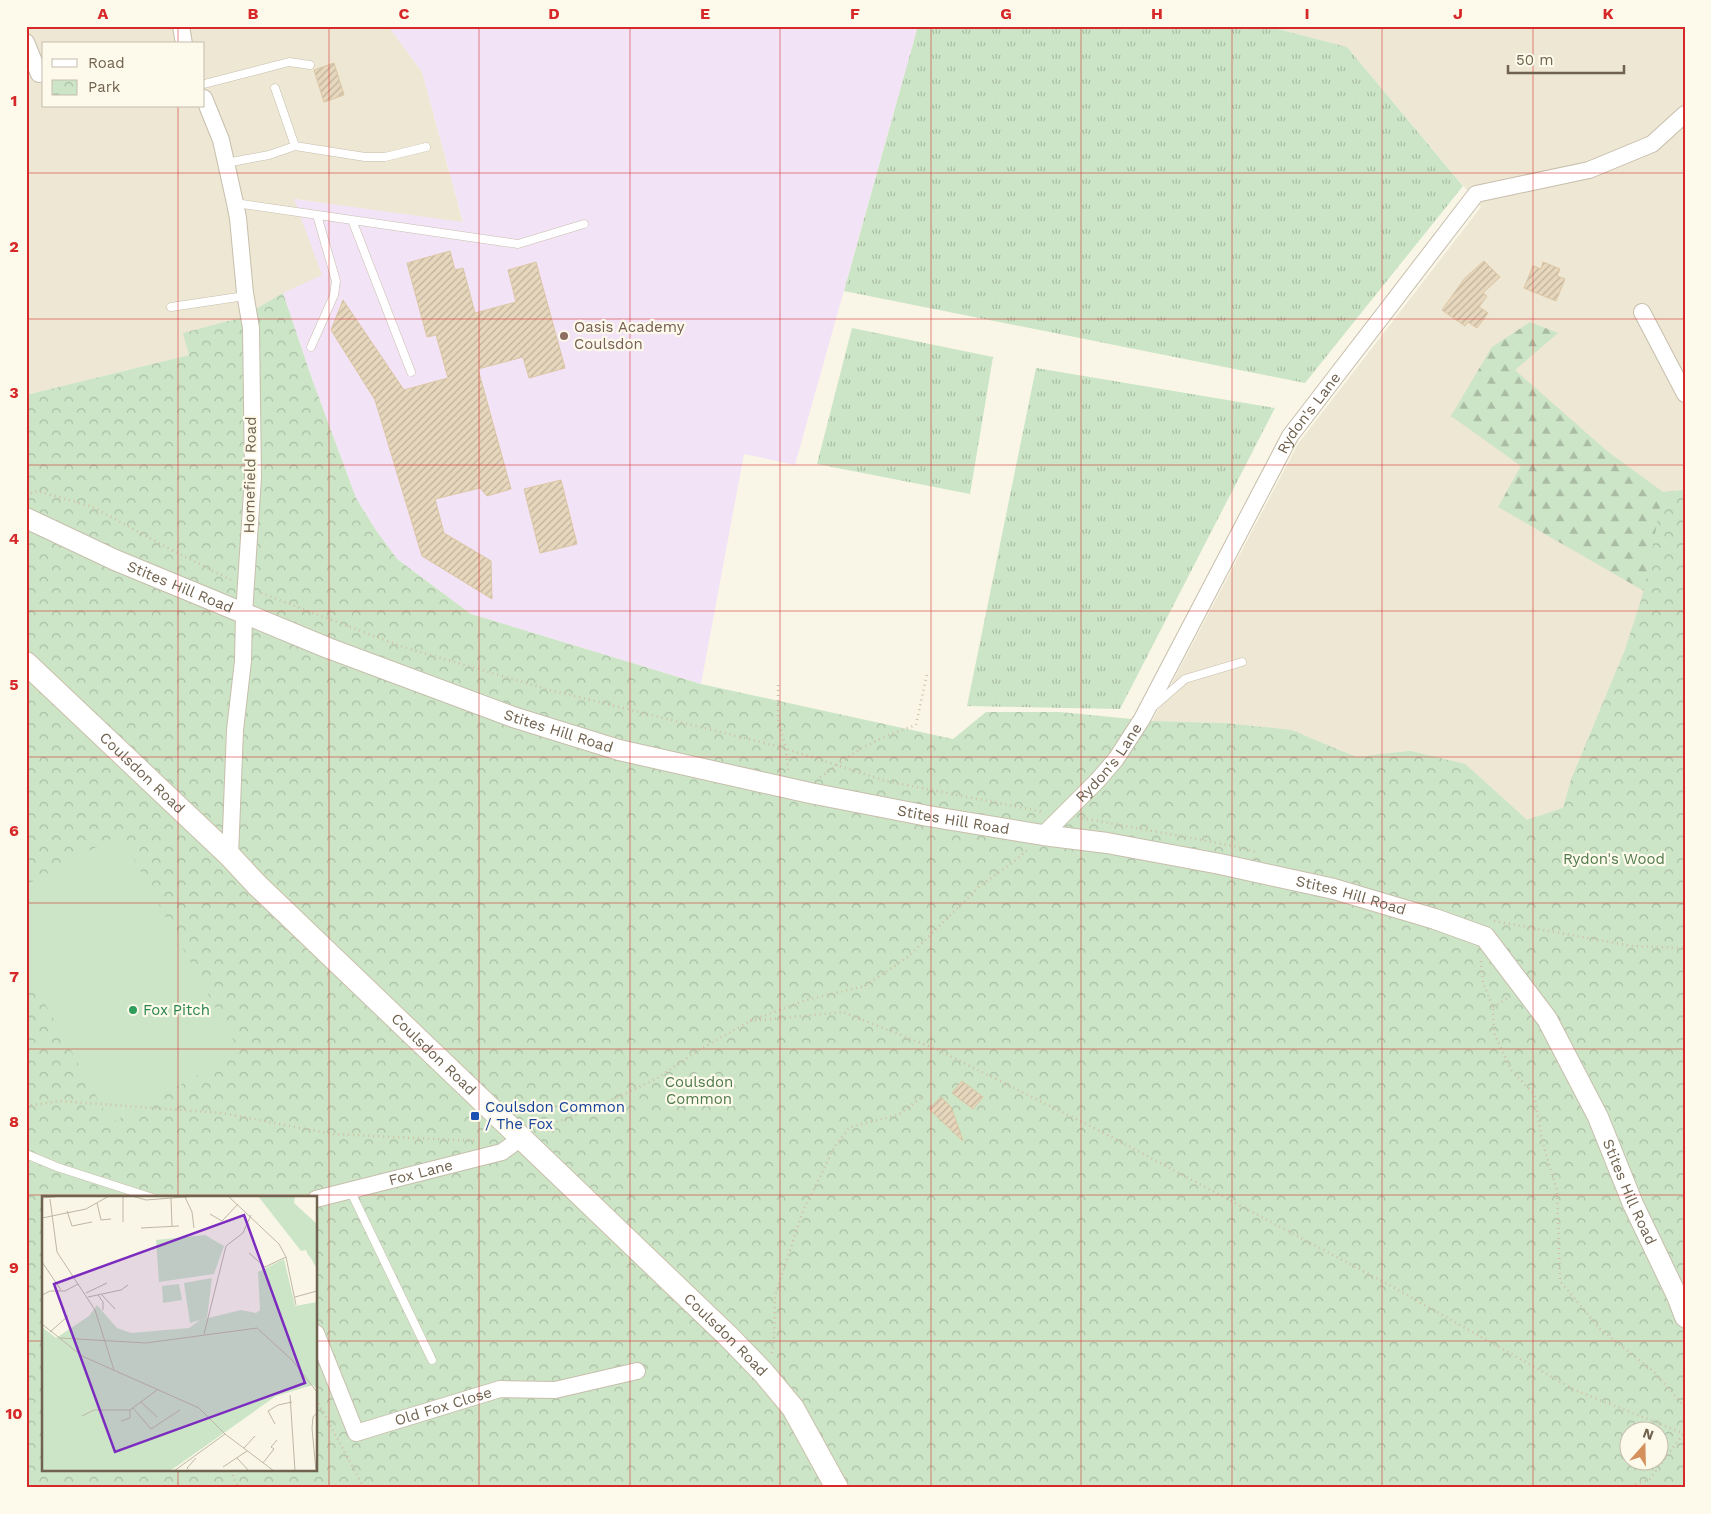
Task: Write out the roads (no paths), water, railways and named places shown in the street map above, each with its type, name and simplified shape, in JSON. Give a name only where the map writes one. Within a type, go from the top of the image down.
[{"type":"main road","name":"Coulsdon Road","points":[[26,663],[230,856],[257,886],[623,1233],[728,1336],[763,1372],[793,1408],[837,1488]]},
{"type":"street","points":[[181,26],[184,42]]},
{"type":"street","points":[[26,42],[36,73]]},
{"type":"street","name":"Homefield Road","points":[[205,100],[221,140],[235,203],[245,296],[251,328],[253,477],[242,661],[235,730],[230,856]]},
{"type":"street","name":"Rydon's Lane","points":[[1043,835],[1098,780],[1116,759],[1145,714],[1290,436],[1476,194],[1589,170],[1652,144],[1685,114]]},
{"type":"street","points":[[1642,312],[1685,394]]},
{"type":"street","name":"Stites Hill Road","points":[[26,518],[115,560],[244,614],[415,682],[565,734],[628,752],[810,793],[928,816],[1043,835],[1107,843],[1334,888],[1435,919],[1485,937],[1547,1019],[1598,1117],[1633,1204],[1677,1296],[1685,1317]]},
{"type":"street","name":"Fox Lane","points":[[318,1198],[502,1152],[521,1138]]},
{"type":"street","name":"Old Fox Close","points":[[318,1338],[356,1433],[500,1389],[555,1390],[637,1371]]},
{"type":"lane","points":[[205,84],[289,62],[310,65]]},
{"type":"lane","points":[[274,88],[295,146]]},
{"type":"lane","points":[[226,163],[269,155],[295,146],[365,157],[386,157],[426,147]]},
{"type":"lane","points":[[235,203],[518,244],[584,224]]},
{"type":"lane","points":[[310,347],[336,287],[336,281],[317,215]]},
{"type":"lane","points":[[352,220],[411,372]]},
{"type":"lane","points":[[172,307],[245,296]]},
{"type":"lane","points":[[1145,714],[1185,679],[1242,662]]},
{"type":"lane","points":[[26,1154],[57,1167],[147,1196]]},
{"type":"lane","points":[[350,1190],[432,1360]]},
{"type":"place","name":"Oasis Academy Coulsdon","points":[[564,336]]},
{"type":"place","name":"Fox Pitch","points":[[133,1010]]},
{"type":"place","name":"Coulsdon Common / The Fox","points":[[475,1116]]},
{"type":"park label","name":"Rydon's Wood","points":[[1614,859]]},
{"type":"park label","name":"Coulsdon Common","points":[[699,1090]]}]
